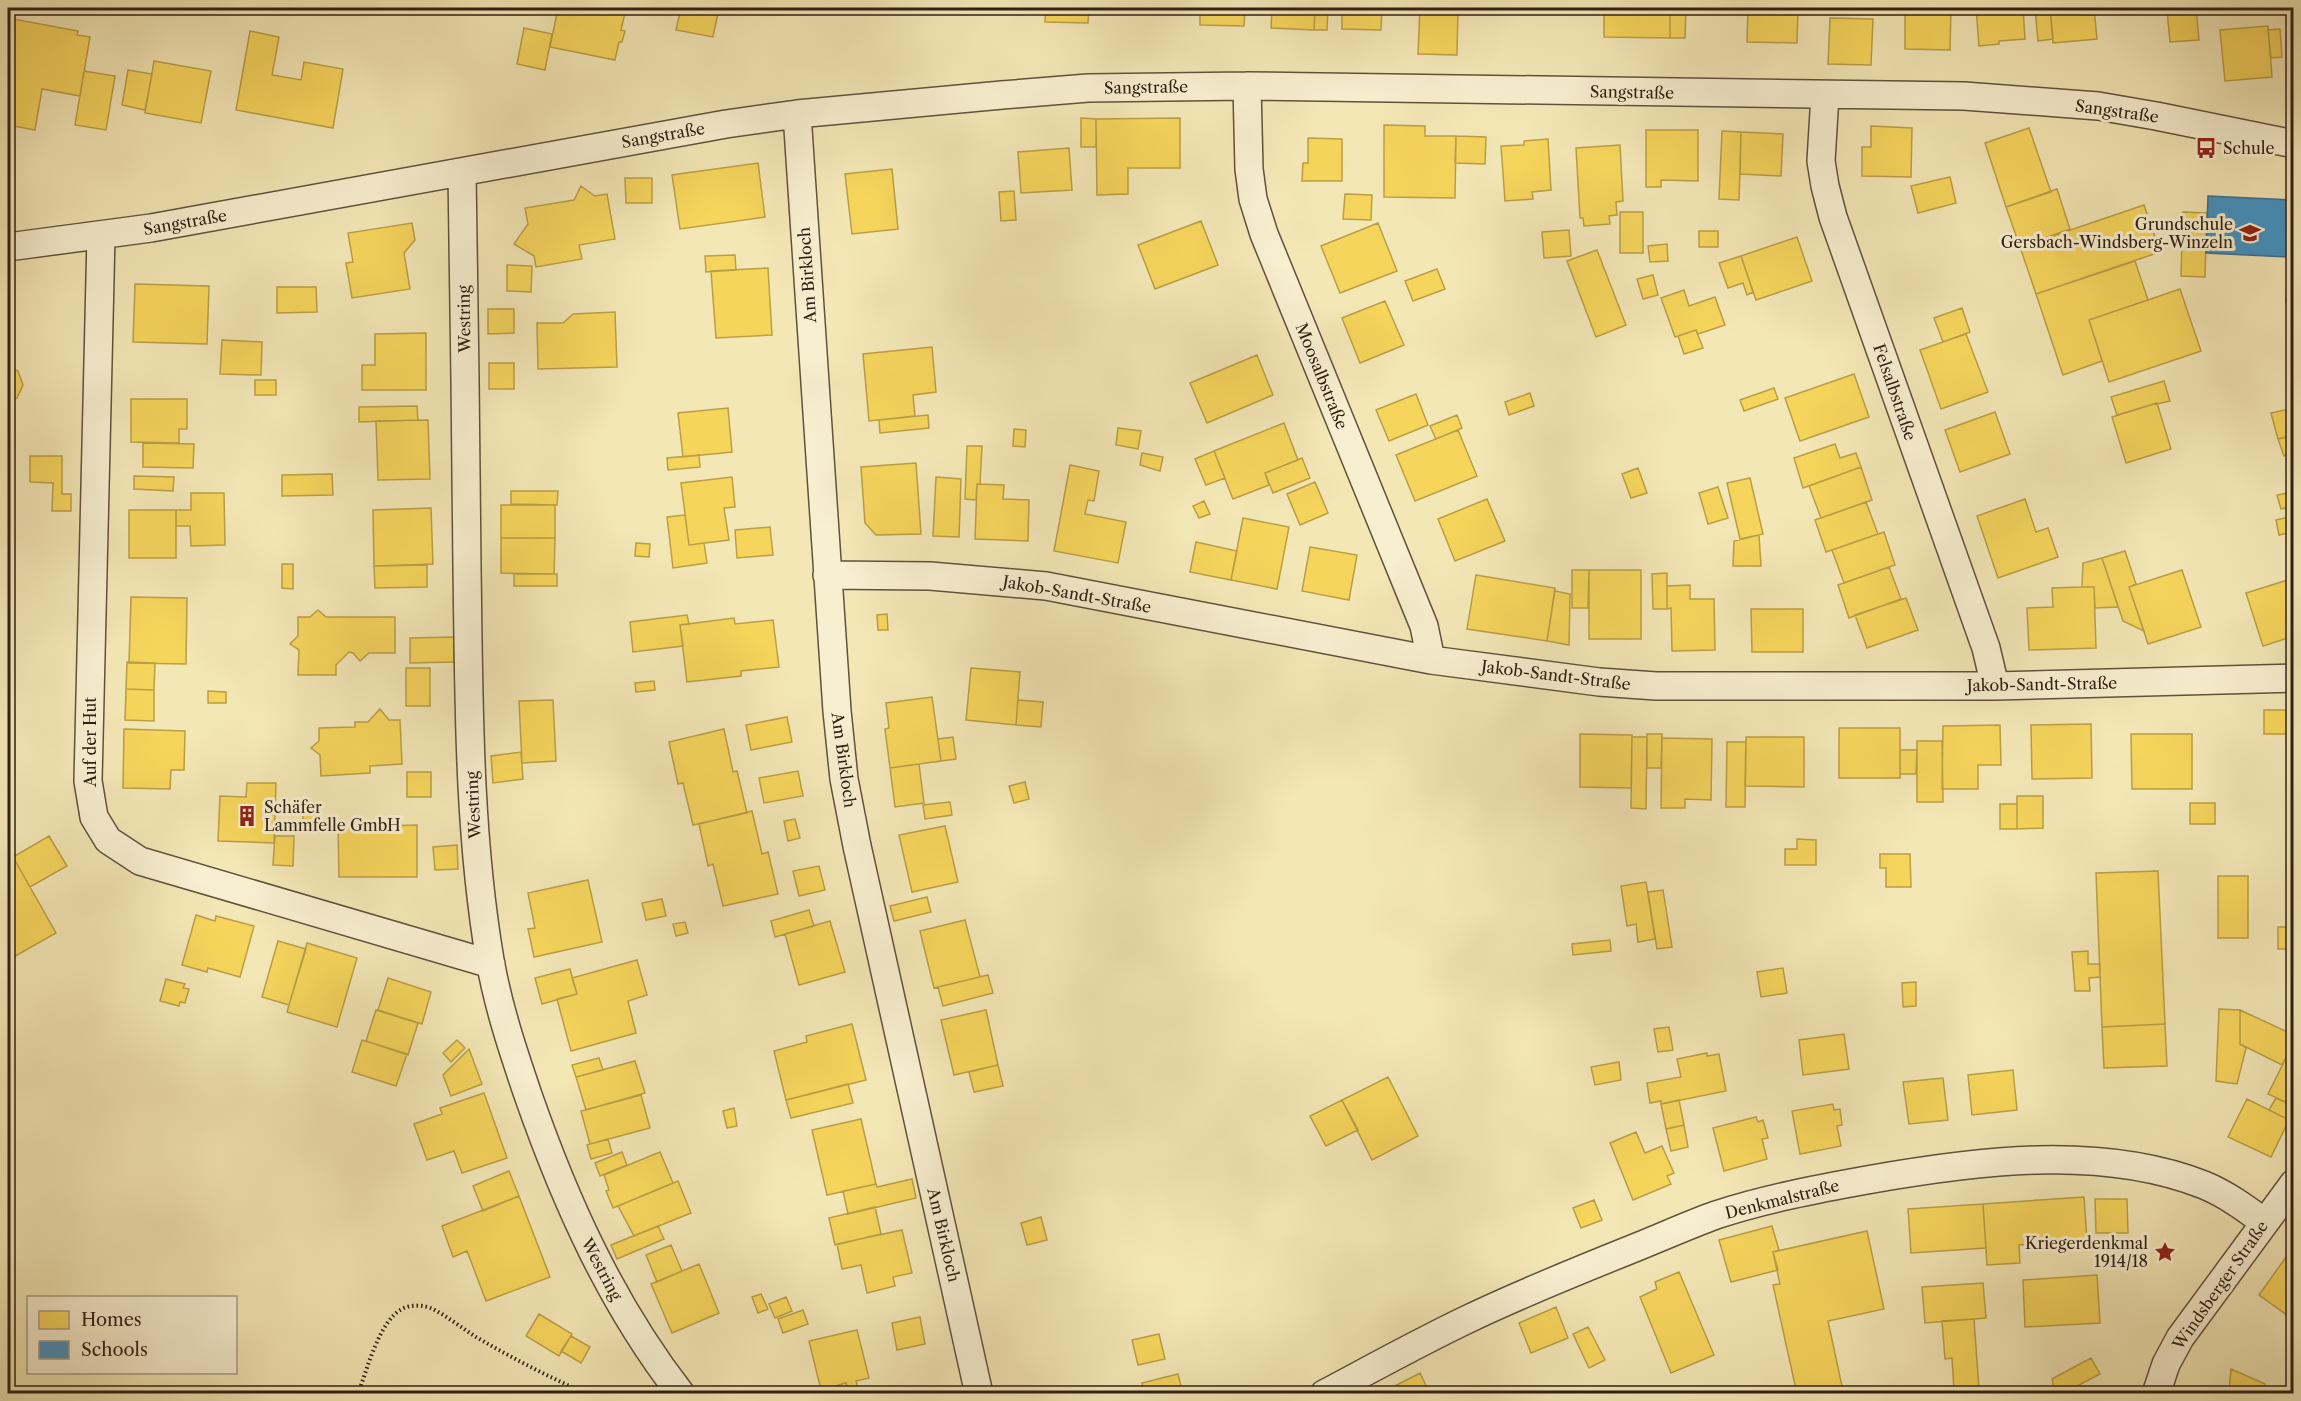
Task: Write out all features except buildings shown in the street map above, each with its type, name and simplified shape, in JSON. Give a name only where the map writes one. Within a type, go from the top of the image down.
[{"type":"street","name":"Sangstraße","points":[[8,247],[101,236],[641,138],[797,114],[1088,88],[1247,86],[1964,96],[2098,106],[2294,144]]},
{"type":"street","name":"Moosalbstraße","points":[[1247,86],[1249,169],[1253,199],[1264,234],[1424,626],[1431,660]]},
{"type":"street","name":"Felsalbstraße","points":[[1825,95],[1821,161],[1833,217],[1986,648],[1995,686]]},
{"type":"street","name":"Am Birkloch","points":[[797,114],[827,575],[844,779],[979,1394]]},
{"type":"street","name":"Westring","points":[[462,172],[472,808],[478,873],[491,964],[517,1061],[546,1146],[577,1221],[610,1286],[644,1341],[681,1394]]},
{"type":"street","name":"Auf der Hut","points":[[101,236],[88,781],[94,817],[108,840],[140,861],[491,964]]},
{"type":"street","name":"Jakob-Sandt-Straße","points":[[827,575],[930,576],[1046,586],[1431,660],[1599,682],[1656,686],[1995,686],[2294,678]]},
{"type":"street","name":"Denkmalstraße","points":[[1324,1394],[1468,1319],[1606,1259],[1716,1215],[1838,1185],[1996,1162],[2084,1161],[2178,1176],[2232,1199],[2264,1222]]},
{"type":"street","name":"Windsberger Straße","points":[[2156,1394],[2166,1364],[2180,1338],[2294,1183]]},
{"type":"path","points":[[358,1394],[380,1337],[389,1321],[401,1309],[413,1305],[432,1308],[476,1336],[546,1375],[587,1394]]},
{"type":"place","name":"Schule","points":[[2206,148]]},
{"type":"place","name":"Grundschule Gersbach-Windsberg-Winzeln","points":[[2250,233]]},
{"type":"place","name":"Schäfer Lammfelle GmbH","points":[[247,816]]},
{"type":"place","name":"Kriegerdenkmal 1914/18","points":[[2165,1252]]}]
